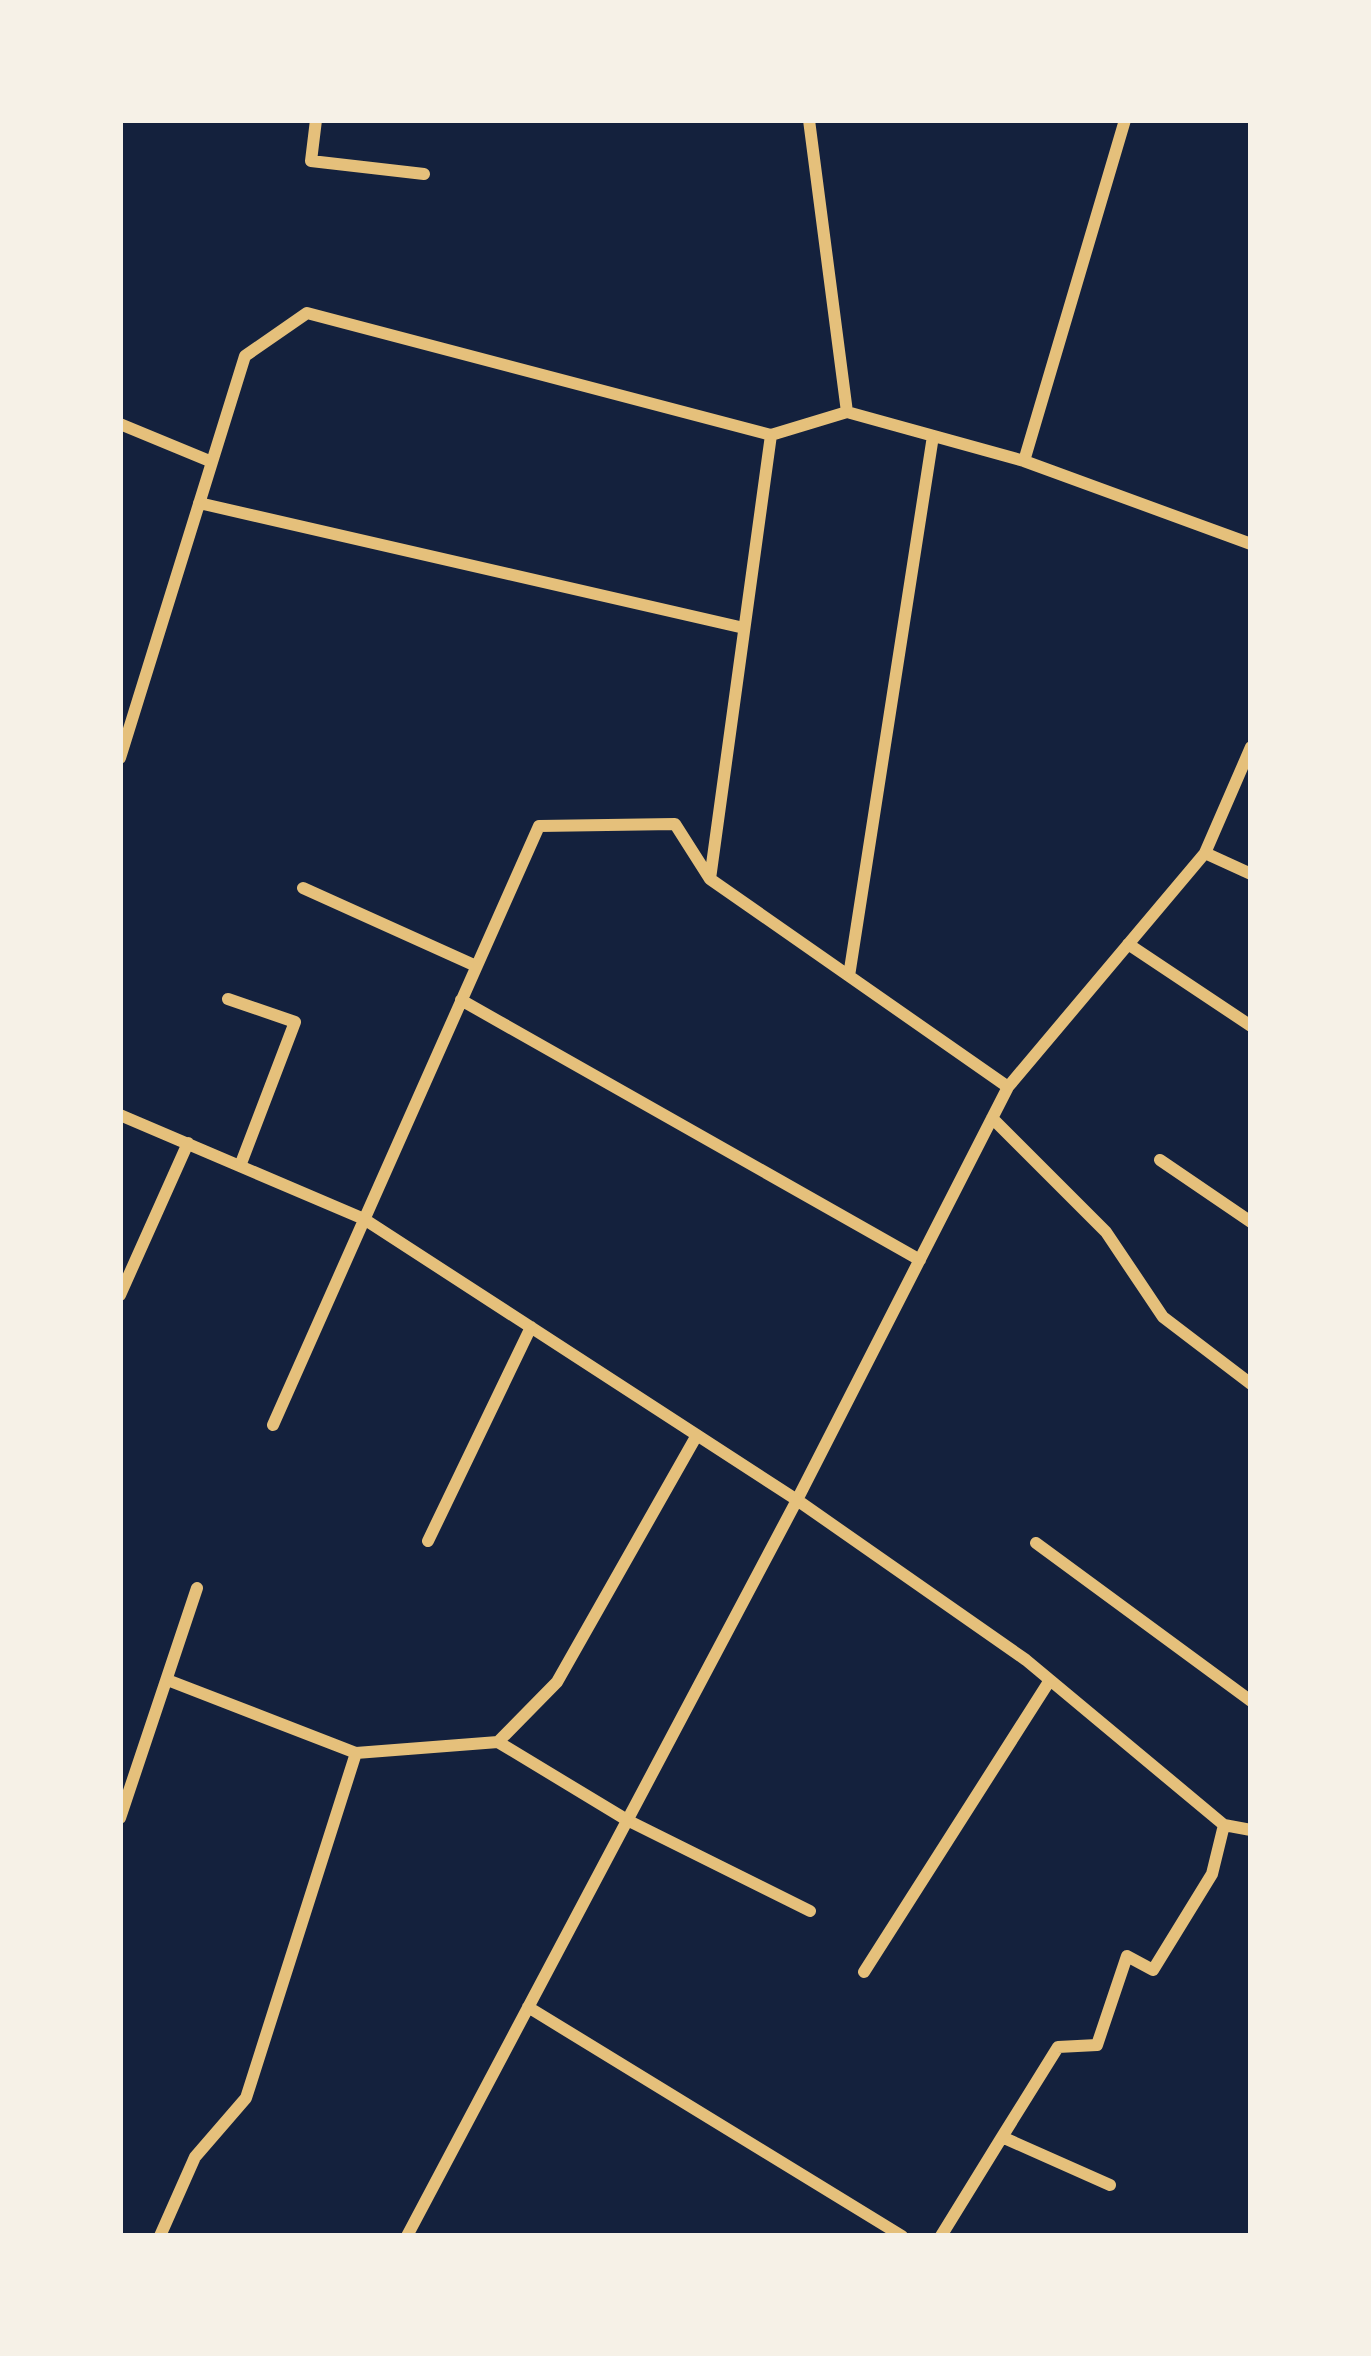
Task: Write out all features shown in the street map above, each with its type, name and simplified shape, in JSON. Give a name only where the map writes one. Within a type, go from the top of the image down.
[{"type":"street","points":[[316,120],[311,161],[424,174]]},
{"type":"street","points":[[808,120],[847,412]]},
{"type":"street","points":[[1024,461],[1124,120]]},
{"type":"street","points":[[120,758],[245,356],[307,313],[771,435],[847,412],[1024,461],[1251,544]]},
{"type":"street","points":[[120,424],[212,462]]},
{"type":"street","points":[[710,879],[771,435]]},
{"type":"street","points":[[849,976],[933,436]]},
{"type":"street","points":[[199,503],[744,628]]},
{"type":"street","points":[[407,2236],[797,1500],[1008,1087],[1205,853],[1251,747]]},
{"type":"street","points":[[273,1425],[539,826],[675,824],[710,879],[1008,1087]]},
{"type":"street","points":[[1205,853],[1251,874]]},
{"type":"street","points":[[303,888],[476,966]]},
{"type":"street","points":[[1128,944],[1251,1026]]},
{"type":"street","points":[[228,999],[295,1022],[240,1166]]},
{"type":"street","points":[[461,1000],[920,1260]]},
{"type":"street","points":[[120,1115],[364,1219],[797,1500],[1050,1680],[1224,1826],[1251,1830]]},
{"type":"street","points":[[992,1118],[1106,1232],[1163,1317],[1251,1384]]},
{"type":"street","points":[[120,1295],[188,1143]]},
{"type":"street","points":[[1160,1160],[1251,1222]]},
{"type":"street","points":[[428,1541],[531,1328]]},
{"type":"street","points":[[498,1742],[557,1682],[697,1435]]},
{"type":"street","points":[[1036,1543],[1251,1701]]},
{"type":"street","points":[[120,1818],[170,1681],[197,1588]]},
{"type":"street","points":[[864,1972],[1050,1680]]},
{"type":"street","points":[[170,1681],[356,1753],[498,1742],[627,1820],[810,1911]]},
{"type":"street","points":[[160,2236],[194,2157],[245,2098],[356,1753]]},
{"type":"street","points":[[120,1770],[135,1776]]},
{"type":"street","points":[[941,2236],[1058,2047],[1097,2044],[1127,1956],[1153,1970],[1212,1874],[1224,1826]]},
{"type":"street","points":[[528,2007],[902,2236]]},
{"type":"street","points":[[1001,2137],[1110,2185]]}]
